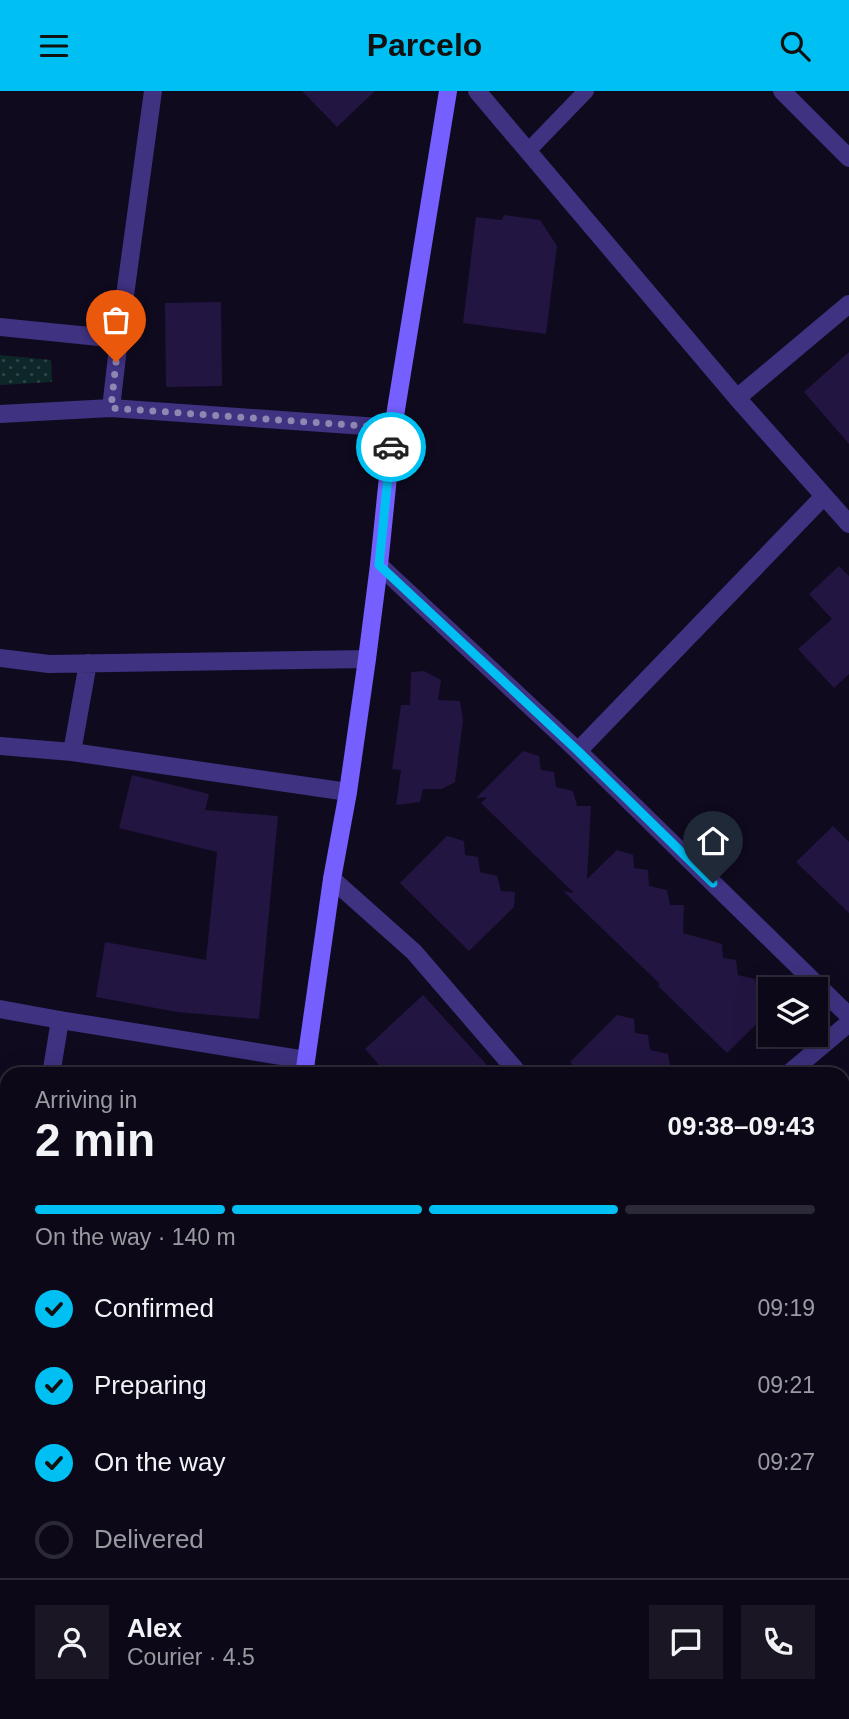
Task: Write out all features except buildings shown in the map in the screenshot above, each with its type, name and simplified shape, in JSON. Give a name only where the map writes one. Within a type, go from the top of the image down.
[{"type":"main road","points":[[305,1067],[367,659],[393,428],[448,91]]},
{"type":"street","points":[[111,408],[153,91]]},
{"type":"street","points":[[477,91],[737,398],[849,524]]},
{"type":"street","points":[[782,91],[849,158]]},
{"type":"street","points":[[737,398],[849,304]]},
{"type":"street","points":[[0,327],[119,339]]},
{"type":"street","points":[[0,414],[111,408],[393,428]]},
{"type":"street","points":[[578,751],[824,496]]},
{"type":"street","points":[[379,565],[578,751],[849,1016]]},
{"type":"street","points":[[0,657],[49,664],[367,659]]},
{"type":"street","points":[[72,752],[88,663]]},
{"type":"street","points":[[0,746],[72,752],[348,792]]},
{"type":"street","points":[[332,880],[414,952],[513,1067]]},
{"type":"street","points":[[0,1009],[305,1067]]},
{"type":"street","points":[[52,1067],[60,1020]]},
{"type":"street","points":[[797,1067],[849,1023]]},
{"type":"lane","points":[[528,151],[586,91]]},
{"type":"green space","points":[[0,355],[51,360],[52,382],[0,385]]},
{"type":"way so far","points":[[116,362],[111,408],[393,428],[391,447]]},
{"type":"route","points":[[391,447],[379,565],[578,751],[713,883]]}]
